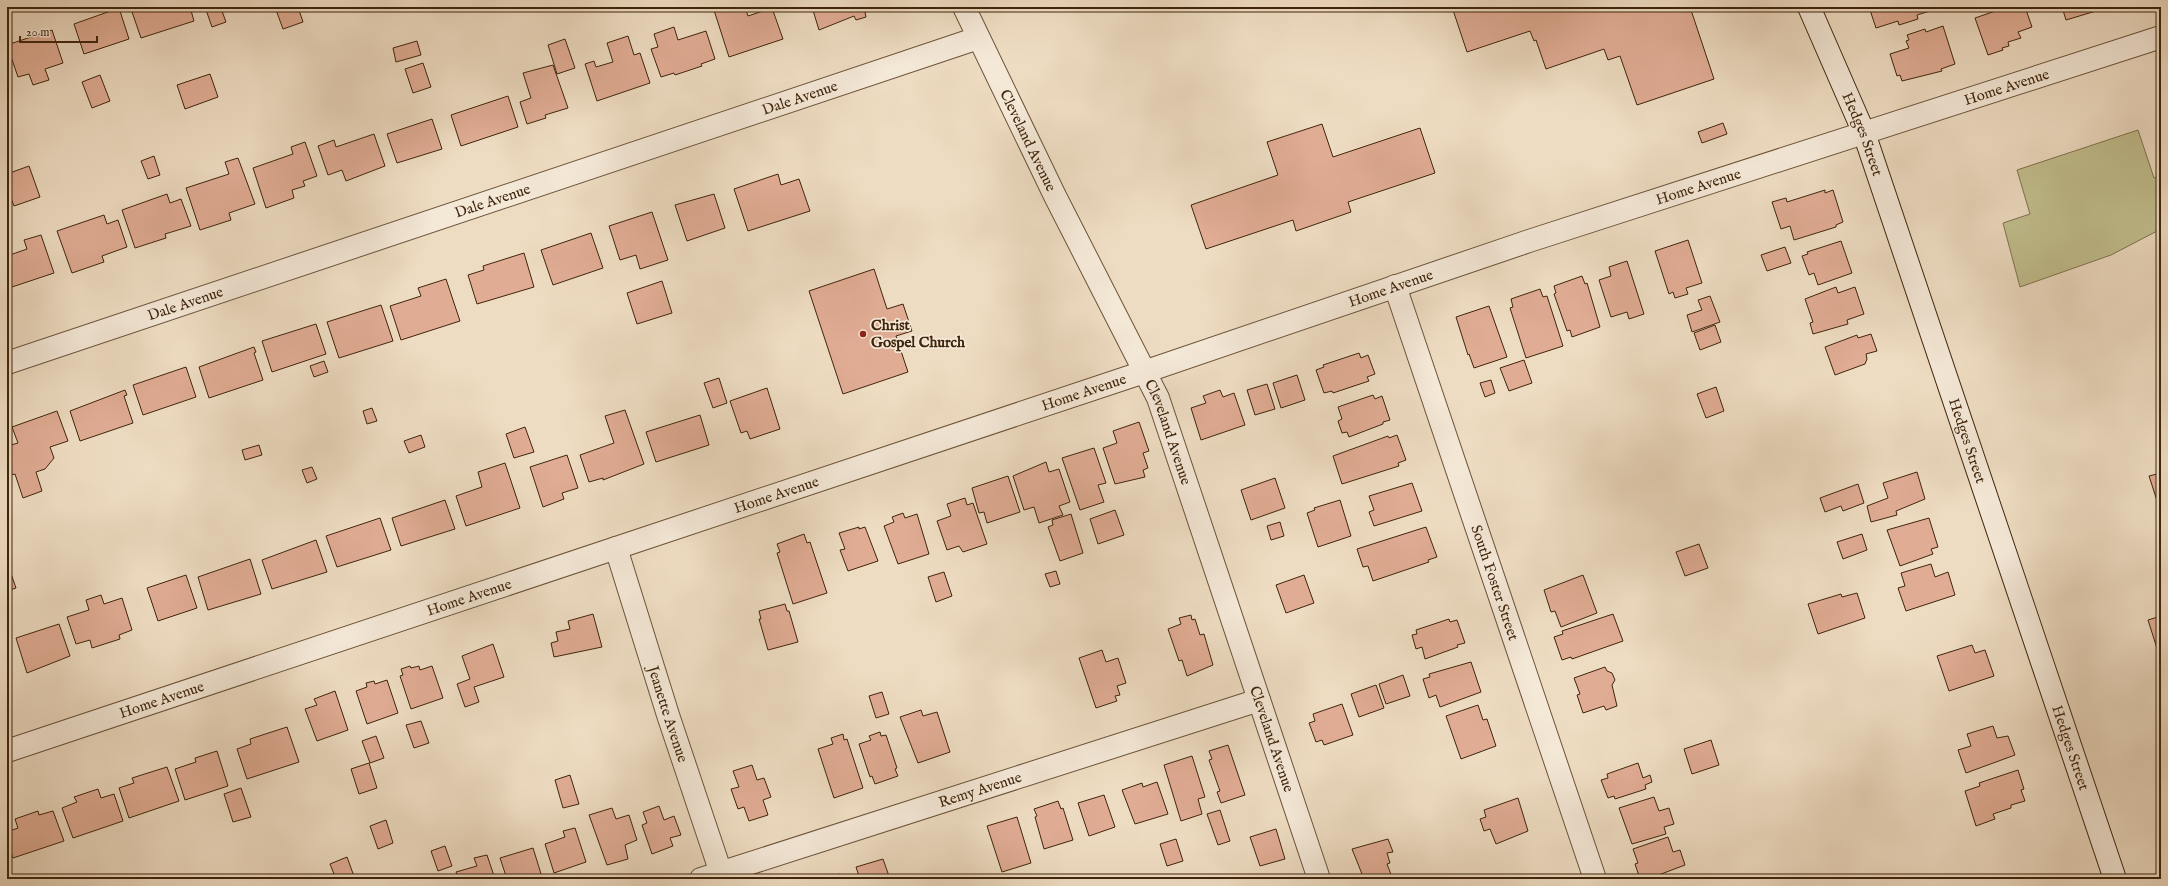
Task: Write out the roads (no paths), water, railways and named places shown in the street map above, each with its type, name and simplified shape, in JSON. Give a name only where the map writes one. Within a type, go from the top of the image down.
[{"type":"street","name":"Cleveland Avenue","points":[[964,7],[1055,196],[1158,398],[1319,879]]},
{"type":"street","name":"Hedges Street","points":[[1809,7],[1864,133],[2115,879]]},
{"type":"street","name":"Home Avenue","points":[[7,751],[1144,372],[1529,241],[2161,37]]},
{"type":"street","name":"Dale Avenue","points":[[7,363],[978,38]]},
{"type":"street","name":"South Foster Street","points":[[1395,286],[1595,879]]},
{"type":"street","name":"Jeanette Avenue","points":[[616,548],[668,715],[715,877]]},
{"type":"street","name":"Remy Avenue","points":[[715,877],[1258,700]]},
{"type":"place","name":"Christ Gospel Church","points":[[863,334]]}]
